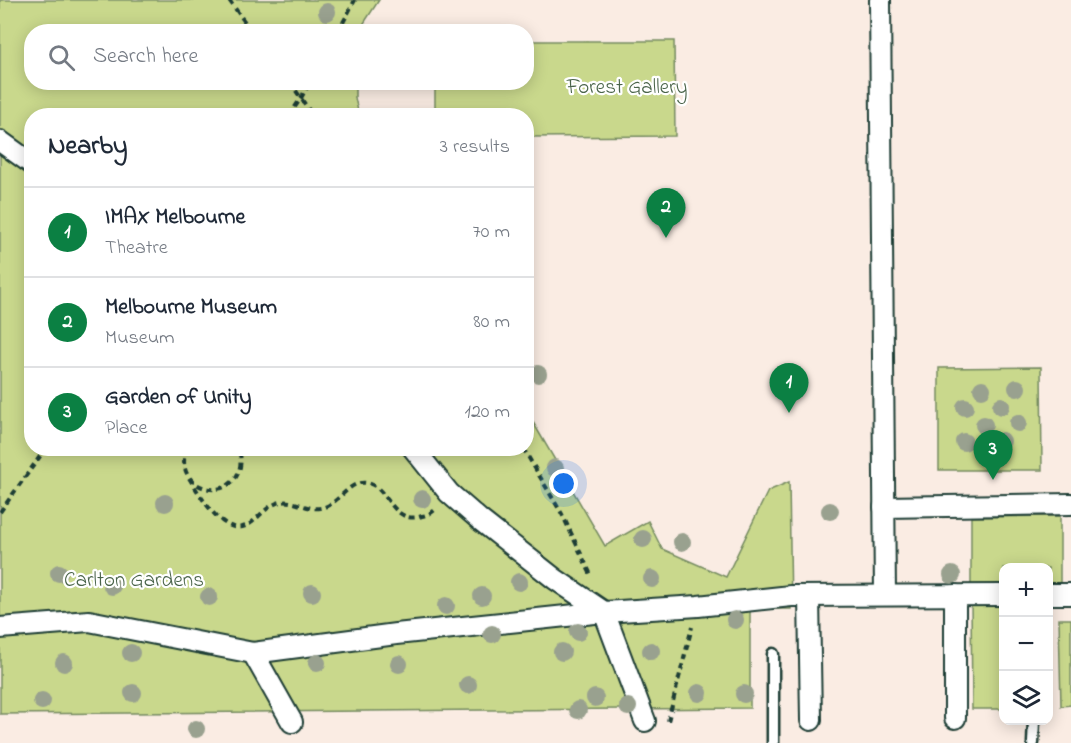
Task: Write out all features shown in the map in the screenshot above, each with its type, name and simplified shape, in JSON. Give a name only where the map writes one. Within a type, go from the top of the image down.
[{"type":"street","points":[[880,0],[885,595]]},
{"type":"street","points":[[0,141],[24,158]]},
{"type":"street","points":[[419,456],[449,493],[480,520],[555,579],[604,612],[645,721]]},
{"type":"street","points":[[884,507],[1071,504]]},
{"type":"street","points":[[1053,594],[1071,594]]},
{"type":"street","points":[[955,595],[955,718]]},
{"type":"street","points":[[0,628],[89,621],[253,653],[396,634],[604,612],[698,606],[791,596],[999,595]]},
{"type":"street","points":[[809,596],[811,720]]},
{"type":"street","points":[[253,653],[292,722]]},
{"type":"lane","points":[[773,654],[773,743]]},
{"type":"lane","points":[[1033,743],[1034,725]]},
{"type":"path","points":[[230,0],[246,24]]},
{"type":"path","points":[[342,24],[356,0]]},
{"type":"path","points":[[295,90],[307,108]]},
{"type":"path","points":[[295,108],[306,90]]},
{"type":"path","points":[[0,512],[40,456]]},
{"type":"path","points":[[185,456],[185,470],[189,478],[219,519],[227,526],[239,528],[248,525],[280,502],[287,501],[311,508],[322,508],[337,500],[354,484],[365,482],[373,484],[395,510],[407,516],[419,518],[434,512],[449,493]]},
{"type":"path","points":[[189,478],[196,485],[206,489],[215,490],[225,487],[238,473],[241,464],[240,456]]},
{"type":"path","points":[[528,456],[562,514],[589,568],[592,579]]},
{"type":"path","points":[[668,721],[698,606]]},
{"type":"green space","name":"Carlton Gardens","points":[[0,0],[379,0],[364,24],[24,24],[24,90],[355,90],[357,108],[24,108],[24,456],[534,456],[534,424],[605,546],[648,521],[662,549],[726,577],[768,491],[789,482],[791,609],[750,609],[750,708],[0,714]]},
{"type":"green space","name":"Forest Gallery","points":[[534,41],[674,41],[675,136],[534,137],[534,108],[435,108],[435,90],[534,90]]},
{"type":"green space","points":[[1041,367],[1042,470],[939,470],[939,368]]},
{"type":"green space","points":[[1060,516],[1060,585],[1053,585],[1053,563],[999,563],[999,585],[971,585],[971,517]]},
{"type":"green space","points":[[971,598],[999,598],[999,709],[972,709]]},
{"type":"green space","points":[[1059,619],[1071,619],[1071,705],[1061,706]]},
{"type":"place","name":"Melbourne Museum","points":[[666,238]]},
{"type":"place","name":"IMAX Melbourne","points":[[789,413]]},
{"type":"place","name":"Garden of Unity","points":[[993,480]]}]
